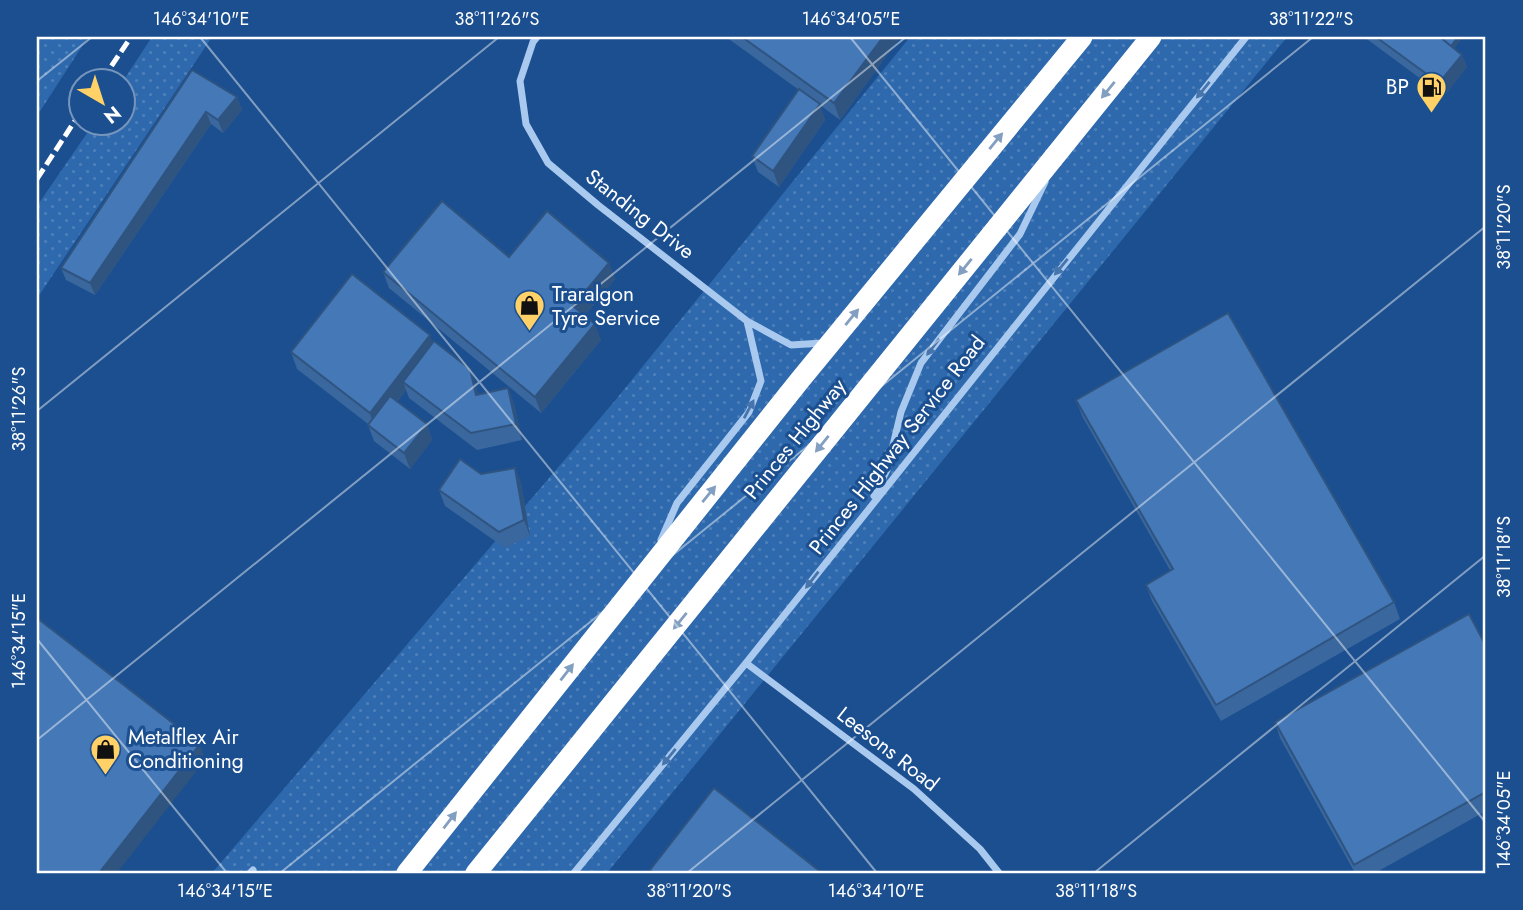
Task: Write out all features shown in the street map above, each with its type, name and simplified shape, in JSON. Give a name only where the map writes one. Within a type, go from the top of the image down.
[{"type":"highway","name":"Princes Highway","points":[[407,873],[830,343],[1082,37]]},
{"type":"highway","name":"Princes Highway","points":[[476,873],[1151,37]]},
{"type":"street","name":"Standing Drive","points":[[537,37],[520,81],[526,124],[548,163],[747,321],[791,345],[830,343]]},
{"type":"street","name":"Princes Highway Service Road","points":[[574,873],[746,663],[1246,37]]},
{"type":"street","points":[[865,513],[887,470],[901,412],[921,363],[1020,234],[1062,147]]},
{"type":"street","points":[[649,569],[677,503],[749,412],[761,381],[747,321]]},
{"type":"street","name":"Leesons Road","points":[[746,663],[914,789],[980,849],[999,873]]},
{"type":"shaded area","points":[[37,37],[88,37],[69,66],[66,66],[66,71],[37,116]]},
{"type":"shaded area","points":[[152,37],[212,37],[38,297],[37,206],[85,136],[136,136],[136,66],[133,66]]},
{"type":"shaded area","points":[[910,37],[1287,37],[607,873],[212,873],[613,403]]},
{"type":"building","points":[[742,37],[883,37],[834,103]]},
{"type":"building","points":[[1376,37],[1440,37],[1462,55],[1439,83]]},
{"type":"building","points":[[1440,37],[1458,37],[1451,46]]},
{"type":"building","points":[[192,70],[237,97],[218,120],[206,112],[90,283],[61,268]]},
{"type":"building","points":[[799,89],[820,104],[773,171],[752,156]]},
{"type":"building","points":[[442,201],[509,257],[547,211],[609,263],[573,306],[595,324],[535,397],[383,272]]},
{"type":"building","points":[[352,274],[430,335],[370,413],[291,352]]},
{"type":"building","points":[[1228,313],[1394,602],[1216,705],[1146,585],[1173,569],[1076,400]]},
{"type":"building","points":[[434,341],[470,369],[476,395],[508,388],[516,424],[471,433],[403,382]]},
{"type":"building","points":[[390,396],[427,424],[404,453],[368,425]]},
{"type":"building","points":[[460,459],[481,474],[515,468],[524,520],[499,532],[439,490]]},
{"type":"building","points":[[1469,614],[1486,646],[1486,792],[1354,865],[1275,722]]},
{"type":"building","points":[[37,618],[200,744],[99,873],[37,873]]},
{"type":"building","points":[[714,788],[822,873],[654,873],[650,870]]},
{"type":"railway","points":[[111,66],[131,37]]},
{"type":"railway","points":[[37,179],[66,134]]},
{"type":"place","name":"BP","points":[[1432,114]]},
{"type":"place","name":"Traralgon Tyre Service","points":[[529,333]]},
{"type":"place","name":"Metalflex Air Conditioning","points":[[105,776]]}]
